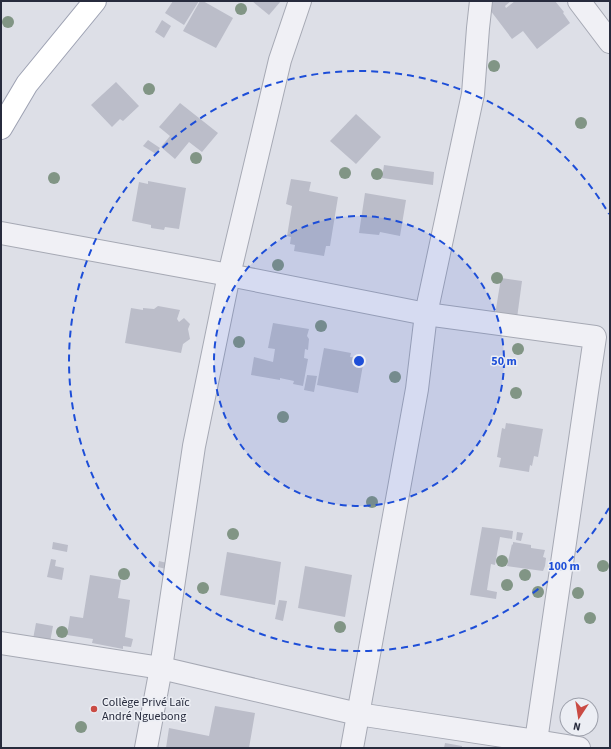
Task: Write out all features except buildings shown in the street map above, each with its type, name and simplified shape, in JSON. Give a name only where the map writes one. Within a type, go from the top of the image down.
[{"type":"main road","points":[[1,128],[28,84],[95,1]]},
{"type":"street","points":[[146,748],[161,668],[194,446],[229,274],[280,60],[300,1]]},
{"type":"street","points":[[352,748],[418,389],[426,314],[473,94],[481,1]]},
{"type":"street","points":[[579,1],[610,42]]},
{"type":"street","points":[[1,233],[229,274],[426,314],[603,339],[535,744]]},
{"type":"street","points":[[1,644],[161,668],[358,714],[535,744],[579,748]]},
{"type":"place","name":"Collège Privé Laïc André Nguebong","points":[[94,709]]}]
